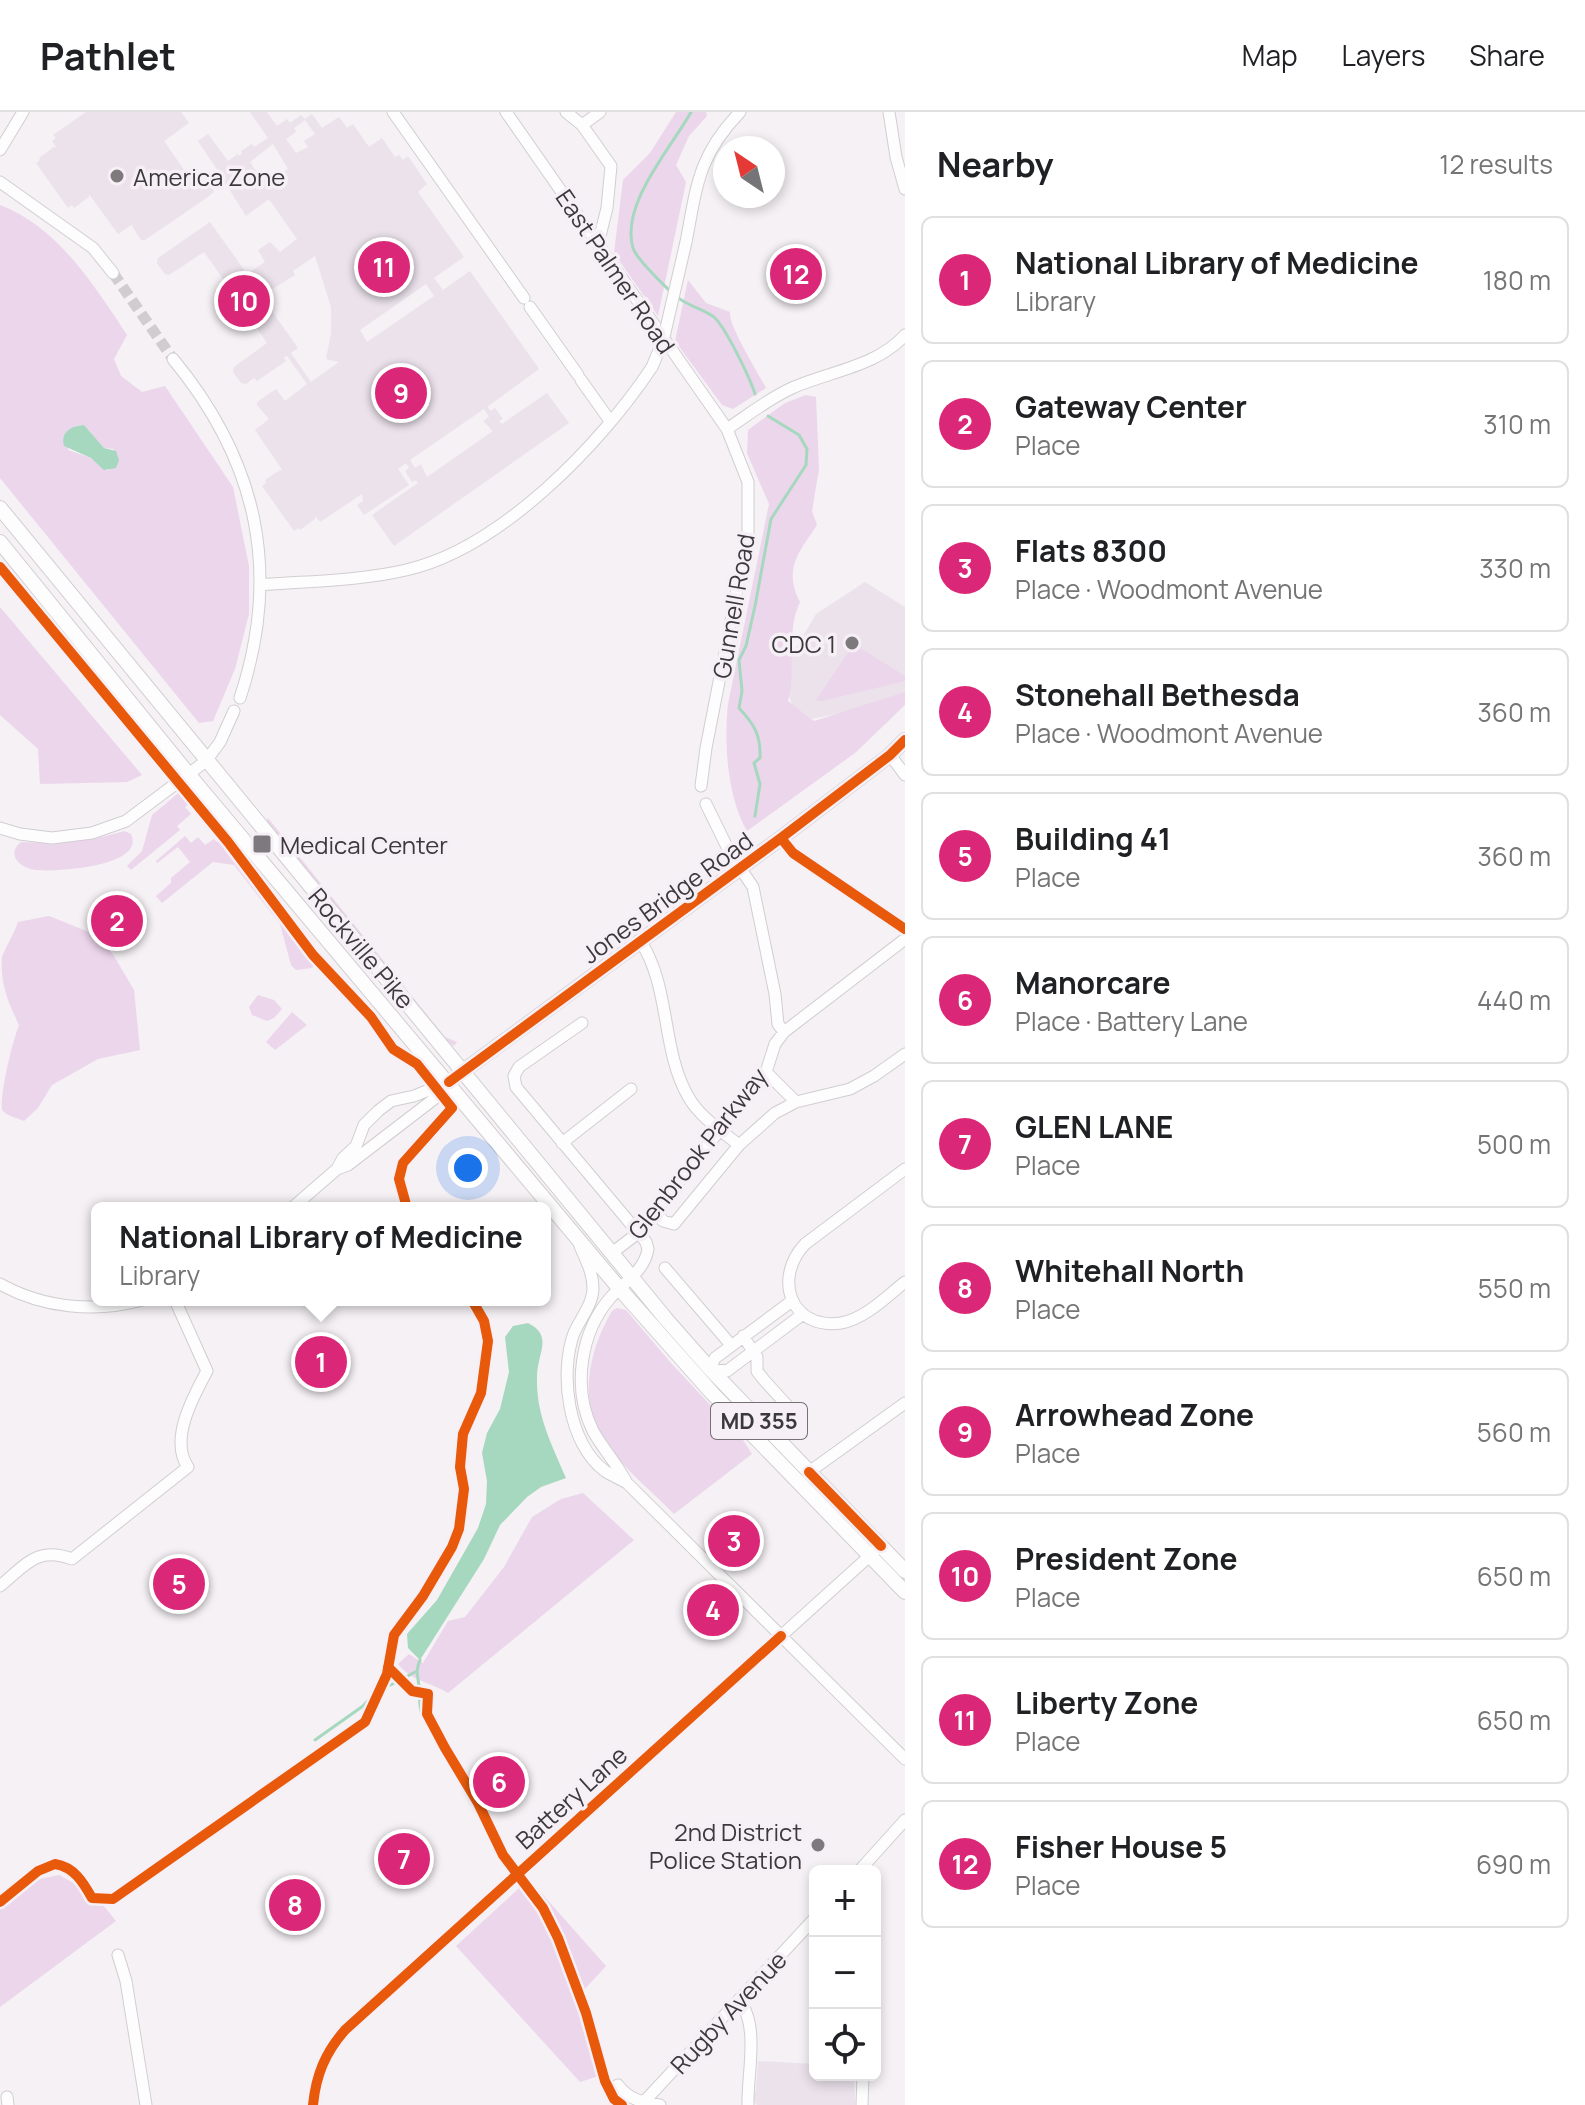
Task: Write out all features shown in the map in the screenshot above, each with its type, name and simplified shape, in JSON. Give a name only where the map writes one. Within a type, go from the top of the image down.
[{"type":"main road","name":"Rockville Pike","points":[[0,508],[631,1277]]},
{"type":"main road","name":"Rockville Pike","points":[[0,542],[189,775],[548,1202]]},
{"type":"main road","name":"Jones Bridge Road","points":[[449,1082],[781,838],[890,755],[905,740]]},
{"type":"main road","name":"Rockville Pike","points":[[551,1205],[619,1288]]},
{"type":"main road","name":"MD 355","points":[[631,1277],[704,1374],[796,1482],[875,1552],[901,1561]]},
{"type":"main road","name":"MD 355","points":[[619,1288],[704,1374],[809,1472],[905,1592]]},
{"type":"main road","points":[[796,1482],[809,1472]]},
{"type":"street","points":[[0,150],[23,112]]},
{"type":"street","points":[[393,112],[610,421]]},
{"type":"street","name":"East Palmer Road","points":[[506,112],[727,429]]},
{"type":"street","points":[[582,125],[600,112]]},
{"type":"street","points":[[260,585],[409,570],[451,554],[540,496],[610,421],[652,367],[670,316],[697,189],[709,150],[740,112]]},
{"type":"street","points":[[889,112],[905,189]]},
{"type":"street","points":[[567,113],[582,125],[611,166],[607,208],[598,244]]},
{"type":"street","points":[[0,182],[93,248],[113,273]]},
{"type":"street","points":[[727,429],[777,395],[876,357],[892,348],[905,335]]},
{"type":"street","points":[[173,359],[195,386],[231,446],[256,532],[260,585],[256,643],[240,698]]},
{"type":"street","name":"Gunnell Road","points":[[701,786],[748,534],[748,482],[727,429]]},
{"type":"street","points":[[1,830],[52,838],[102,831],[126,821],[206,761],[220,742],[234,711]]},
{"type":"street","points":[[890,755],[905,775]]},
{"type":"street","points":[[706,804],[726,845],[753,887],[775,994],[778,1024],[784,1032],[905,939]]},
{"type":"street","points":[[781,838],[802,860],[905,929]]},
{"type":"street","points":[[641,942],[655,971],[683,1086],[696,1108],[739,1145]]},
{"type":"street","points":[[582,1023],[519,1067],[514,1076],[516,1087],[648,1249],[644,1262],[603,1306],[591,1329],[581,1383],[583,1404],[592,1429],[627,1483],[905,1759]]},
{"type":"street","name":"Glenbrook Parkway","points":[[612,1253],[638,1233],[766,1072],[775,1044],[784,1032]]},
{"type":"street","points":[[656,1211],[668,1224],[679,1220],[739,1145],[768,1119],[796,1102],[850,1089],[905,1054]]},
{"type":"street","points":[[766,1072],[796,1102]]},
{"type":"street","points":[[299,1202],[337,1169],[356,1146],[364,1125],[391,1101],[414,1096],[449,1082]]},
{"type":"street","points":[[337,1169],[348,1165],[434,1099],[449,1082]]},
{"type":"street","points":[[562,1143],[631,1089]]},
{"type":"street","points":[[391,1101],[390,1113],[395,1119],[404,1121]]},
{"type":"street","points":[[364,1125],[370,1137],[379,1140]]},
{"type":"street","points":[[905,1169],[798,1252],[789,1269],[788,1288],[792,1301],[803,1314],[825,1323],[843,1323],[857,1318],[905,1282]]},
{"type":"street","points":[[574,1233],[590,1268],[593,1289],[568,1356],[570,1410],[576,1429],[597,1463],[627,1483]]},
{"type":"street","points":[[665,1268],[731,1345]]},
{"type":"street","points":[[0,1284],[57,1304],[103,1306]]},
{"type":"street","points":[[704,1374],[715,1358],[792,1301]]},
{"type":"street","points":[[0,1586],[39,1555],[59,1554],[72,1559],[188,1467],[180,1453],[180,1442],[195,1392],[207,1371],[178,1306]]},
{"type":"street","points":[[704,1374],[727,1371],[803,1314]]},
{"type":"street","points":[[743,1336],[758,1360],[757,1371],[794,1413]]},
{"type":"street","points":[[809,1472],[905,1403]]},
{"type":"street","name":"Battery Lane","points":[[313,2105],[315,2083],[323,2060],[345,2030],[875,1552]]},
{"type":"street","points":[[864,1865],[905,1820]]},
{"type":"street","name":"Rugby Avenue","points":[[643,2103],[809,1925]]},
{"type":"street","points":[[118,1955],[126,1981],[146,2105]]},
{"type":"street","points":[[739,2001],[747,2012],[750,2024],[748,2105]]},
{"type":"street","points":[[862,2105],[863,2081]]},
{"type":"street","points":[[618,2085],[626,2095],[643,2103],[660,2105]]},
{"type":"shaded area","points":[[86,112],[181,112],[189,123],[164,141],[198,190],[197,186],[218,171],[198,141],[208,134],[228,161],[252,144],[254,147],[268,138],[250,112],[267,112],[277,126],[287,119],[290,123],[301,115],[305,119],[312,114],[322,128],[339,117],[347,128],[353,124],[369,147],[382,138],[395,157],[399,155],[403,160],[408,156],[427,184],[418,192],[464,257],[434,278],[443,290],[470,271],[539,369],[487,407],[491,411],[495,408],[503,419],[499,421],[502,424],[547,393],[569,423],[394,546],[372,515],[418,483],[416,480],[412,482],[405,471],[409,468],[406,463],[398,469],[409,485],[364,515],[357,505],[363,501],[362,494],[320,522],[315,516],[300,530],[294,531],[262,486],[265,480],[283,471],[255,430],[269,419],[257,402],[276,389],[285,401],[307,384],[287,356],[284,357],[286,361],[257,381],[254,378],[246,384],[241,383],[233,372],[234,367],[267,343],[241,305],[231,311],[221,297],[231,290],[204,252],[169,275],[157,263],[158,258],[210,222],[247,274],[265,262],[258,250],[270,242],[280,252],[297,239],[269,199],[246,216],[224,181],[213,188],[214,192],[205,199],[145,240],[141,240],[133,224],[118,234],[89,194],[74,208],[72,205],[68,208],[36,163],[54,147],[57,148],[52,141],[56,138],[53,135]],"holes":[[[305,120],[315,134],[304,141],[308,147],[296,153],[286,139],[296,132],[294,128]],[[273,144],[288,169],[275,177],[272,173],[262,180],[250,162]],[[315,256],[331,307],[331,333],[326,359],[339,362],[311,382],[291,353],[298,348],[261,296],[295,275],[293,271]],[[426,284],[434,296],[367,342],[360,330]],[[484,409],[489,417],[483,421],[493,431],[427,477],[421,464],[415,468],[410,460]]]},
{"type":"shaded area","points":[[676,112],[706,112],[707,116],[689,136],[676,165],[686,182],[658,316],[614,253],[623,180],[650,153]]},
{"type":"shaded area","points":[[0,205],[40,228],[88,278],[127,335],[114,359],[121,376],[142,392],[165,386],[233,487],[249,566],[249,614],[235,669],[213,721],[199,723],[0,478]],"holes":[[[84,425],[104,448],[114,449],[108,471],[91,458],[68,450],[75,426]]]},
{"type":"shaded area","points":[[688,280],[706,303],[730,312],[738,338],[766,388],[733,409],[722,405],[675,341]]},
{"type":"shaded area","points":[[806,395],[816,397],[819,469],[812,511],[817,525],[799,553],[793,570],[800,602],[793,626],[788,701],[814,721],[905,692],[905,705],[855,753],[747,831],[731,786],[727,752],[728,704],[769,504],[747,453],[748,430],[785,403]]},
{"type":"shaded area","points":[[84,425],[104,448],[116,451],[119,460],[116,468],[104,470],[91,458],[64,446],[68,431]]},
{"type":"shaded area","name":"CDC 1","points":[[865,582],[905,607],[905,692],[891,702],[812,719],[792,705],[782,672],[816,614]]},
{"type":"shaded area","points":[[0,607],[142,775],[127,782],[40,784],[38,749],[0,715]]},
{"type":"shaded area","points":[[854,644],[905,676],[905,681],[816,700]]},
{"type":"shaded area","points":[[182,790],[192,802],[185,807],[191,814],[177,826],[180,830],[131,870],[127,866],[142,851],[152,815]]},
{"type":"shaded area","points":[[268,818],[445,1037],[457,1042],[454,1046],[448,1042],[266,822]]},
{"type":"shaded area","points":[[215,830],[226,843],[224,846],[316,963],[312,968],[296,970],[291,965],[280,924],[234,865],[213,862],[162,903],[156,896],[190,862],[178,847],[156,861],[185,836],[191,843],[198,837],[205,845],[214,839],[217,842],[220,839]]},
{"type":"shaded area","points":[[124,831],[131,834],[132,845],[125,854],[97,865],[36,870],[20,863],[15,856],[21,842],[73,841]]},
{"type":"shaded area","points":[[49,916],[99,936],[114,956],[134,990],[140,1050],[98,1059],[52,1085],[38,1108],[24,1121],[2,1110],[7,1068],[19,1025],[6,992],[2,957],[18,922]]},
{"type":"shaded area","points":[[258,995],[274,1000],[282,1009],[274,1018],[267,1021],[252,1015],[249,1007]]},
{"type":"shaded area","points":[[292,1012],[307,1025],[275,1050],[266,1042]]},
{"type":"shaded area","points":[[617,1308],[626,1310],[743,1440],[752,1454],[674,1514],[612,1451],[596,1426],[591,1409],[589,1376],[592,1359],[604,1326]]},
{"type":"shaded area","points":[[528,1323],[536,1328],[542,1339],[537,1377],[539,1404],[566,1478],[541,1487],[500,1525],[484,1559],[420,1660],[408,1648],[407,1634],[437,1600],[478,1528],[486,1504],[487,1481],[482,1453],[487,1433],[500,1409],[509,1372],[505,1337],[513,1326]]},
{"type":"shaded area","points":[[583,1493],[634,1540],[448,1693],[415,1678],[398,1664],[409,1654],[423,1663],[448,1621],[465,1617],[504,1567],[532,1517],[561,1499]]},
{"type":"shaded area","points":[[59,1875],[95,1895],[116,1921],[0,2007],[0,1908],[40,1879]]},
{"type":"shaded area","points":[[529,1879],[606,1966],[583,1991],[608,2073],[580,2082],[456,1946]]},
{"type":"shaded area","points":[[758,2061],[809,2064],[809,2081],[854,2081],[855,2105],[757,2105],[753,2094]]},
{"type":"waterway","points":[[670,291],[635,253],[631,231],[634,213],[650,177],[691,112]]},
{"type":"waterway","points":[[676,296],[714,317],[719,323],[755,394]]},
{"type":"waterway","points":[[755,816],[760,784],[754,763],[760,758],[760,750],[756,730],[739,708],[742,691],[739,660],[746,646],[771,519],[806,465],[807,449],[799,435],[768,416]]},
{"type":"waterway","points":[[420,1660],[417,1674],[421,1710],[432,1732]]},
{"type":"waterway","points":[[406,1677],[415,1672]]},
{"type":"waterway","points":[[386,1687],[399,1681]]},
{"type":"waterway","points":[[315,1740],[363,1706],[377,1691]]},
{"type":"tunnel","points":[[113,273],[173,359]]},
{"type":"cycle path","points":[[0,567],[228,842],[313,955],[371,1017],[393,1049],[417,1064],[452,1108],[403,1163],[399,1179],[405,1202]]},
{"type":"cycle path","points":[[449,1082],[781,838],[890,755],[905,740]]},
{"type":"cycle path","points":[[781,838],[793,853],[905,929]]},
{"type":"cycle path","points":[[0,1902],[38,1871],[55,1864],[73,1872],[92,1898],[113,1899],[365,1722],[387,1674],[394,1635],[423,1596],[459,1529],[464,1489],[460,1467],[463,1434],[481,1393],[488,1341],[484,1321],[475,1306]]},
{"type":"cycle path","points":[[809,1472],[881,1546]]},
{"type":"cycle path","points":[[313,2105],[323,2065],[345,2030],[781,1636]]},
{"type":"cycle path","points":[[388,1667],[412,1691],[428,1694],[427,1714],[445,1748],[478,1803],[503,1855],[543,1908],[558,1938],[586,2013],[605,2081],[614,2099],[622,2105]]},
{"type":"place","name":"America Zone","points":[[117,176]]},
{"type":"place","name":"Liberty Zone","points":[[384,267]]},
{"type":"place","name":"Fisher House 5","points":[[796,274]]},
{"type":"place","name":"President Zone","points":[[244,301]]},
{"type":"place","name":"Arrowhead Zone","points":[[401,393]]},
{"type":"place","name":"CDC 1","points":[[852,643]]},
{"type":"place","name":"Medical Center","points":[[262,844]]},
{"type":"place","name":"Gateway Center","points":[[117,921]]},
{"type":"place","name":"National Library of Medicine","points":[[321,1362]]},
{"type":"place","name":"Flats 8300","points":[[734,1541]]},
{"type":"place","name":"Building 41","points":[[179,1584]]},
{"type":"place","name":"Stonehall Bethesda","points":[[713,1610]]},
{"type":"place","name":"Manorcare","points":[[499,1782]]},
{"type":"place","name":"2nd District Police Station","points":[[818,1845]]},
{"type":"place","name":"GLEN LANE","points":[[404,1859]]},
{"type":"place","name":"Whitehall North","points":[[295,1905]]}]
